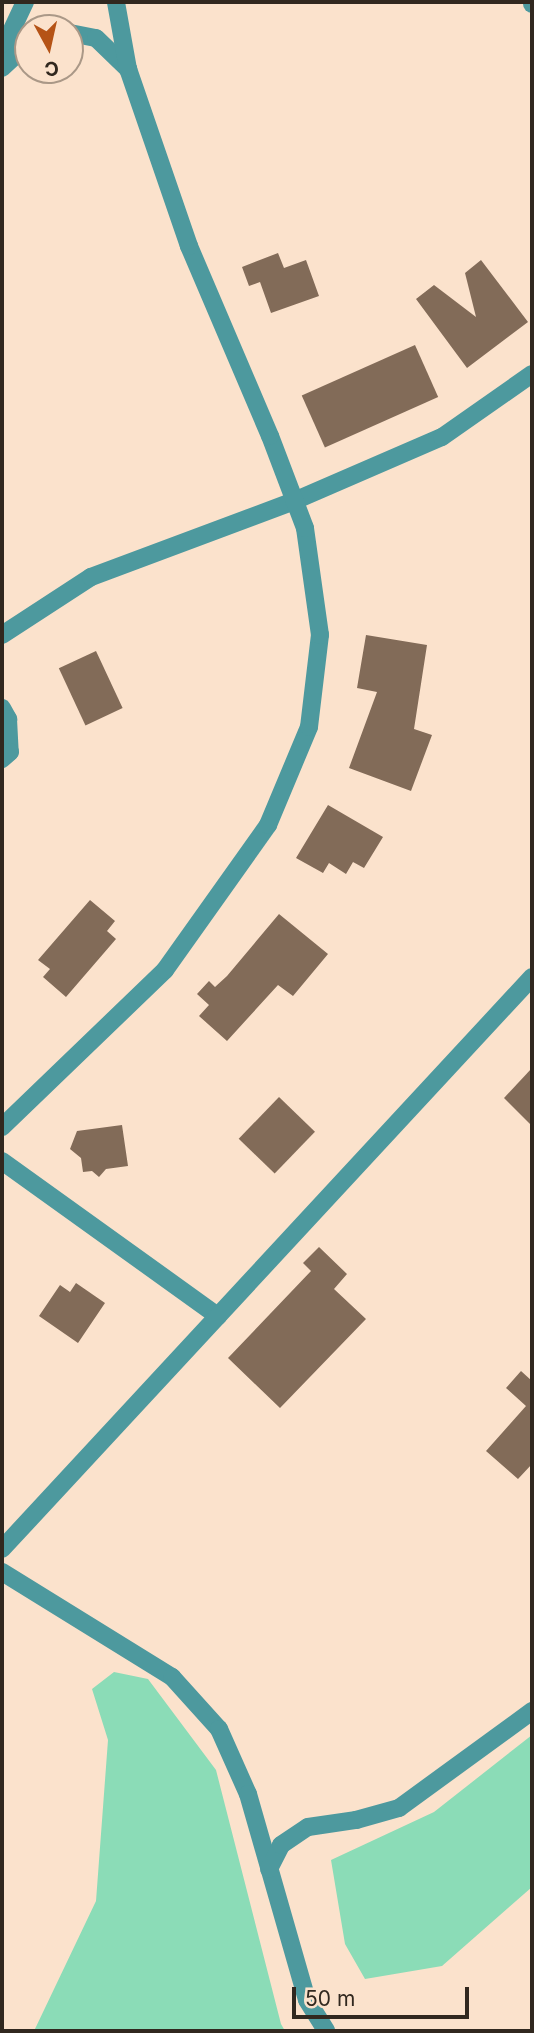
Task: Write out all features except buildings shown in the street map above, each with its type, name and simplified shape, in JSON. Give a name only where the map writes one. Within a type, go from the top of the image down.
[{"type":"street","points":[[2,51],[25,2]]},
{"type":"street","points":[[2,1127],[165,970],[268,825],[309,727],[320,635],[305,528],[270,436],[189,246],[128,69],[116,2]]},
{"type":"street","points":[[84,36],[96,38],[128,69]]},
{"type":"street","points":[[2,635],[91,577],[294,501],[442,437],[532,374]]},
{"type":"street","points":[[2,708],[8,719],[10,752],[2,759]]},
{"type":"street","points":[[2,1549],[532,977]]},
{"type":"street","points":[[2,1161],[218,1316]]},
{"type":"street","points":[[2,1572],[172,1676],[219,1729],[248,1794],[307,2000],[326,2031]]},
{"type":"street","points":[[269,1869],[281,1845],[308,1827],[356,1821],[399,1808],[532,1711]]},
{"type":"green space","points":[[114,1672],[148,1679],[216,1770],[285,2031],[34,2031],[96,1901],[108,1740],[92,1689]]},
{"type":"green space","points":[[532,1735],[532,1887],[442,1966],[365,1979],[345,1944],[331,1860],[434,1812]]}]
